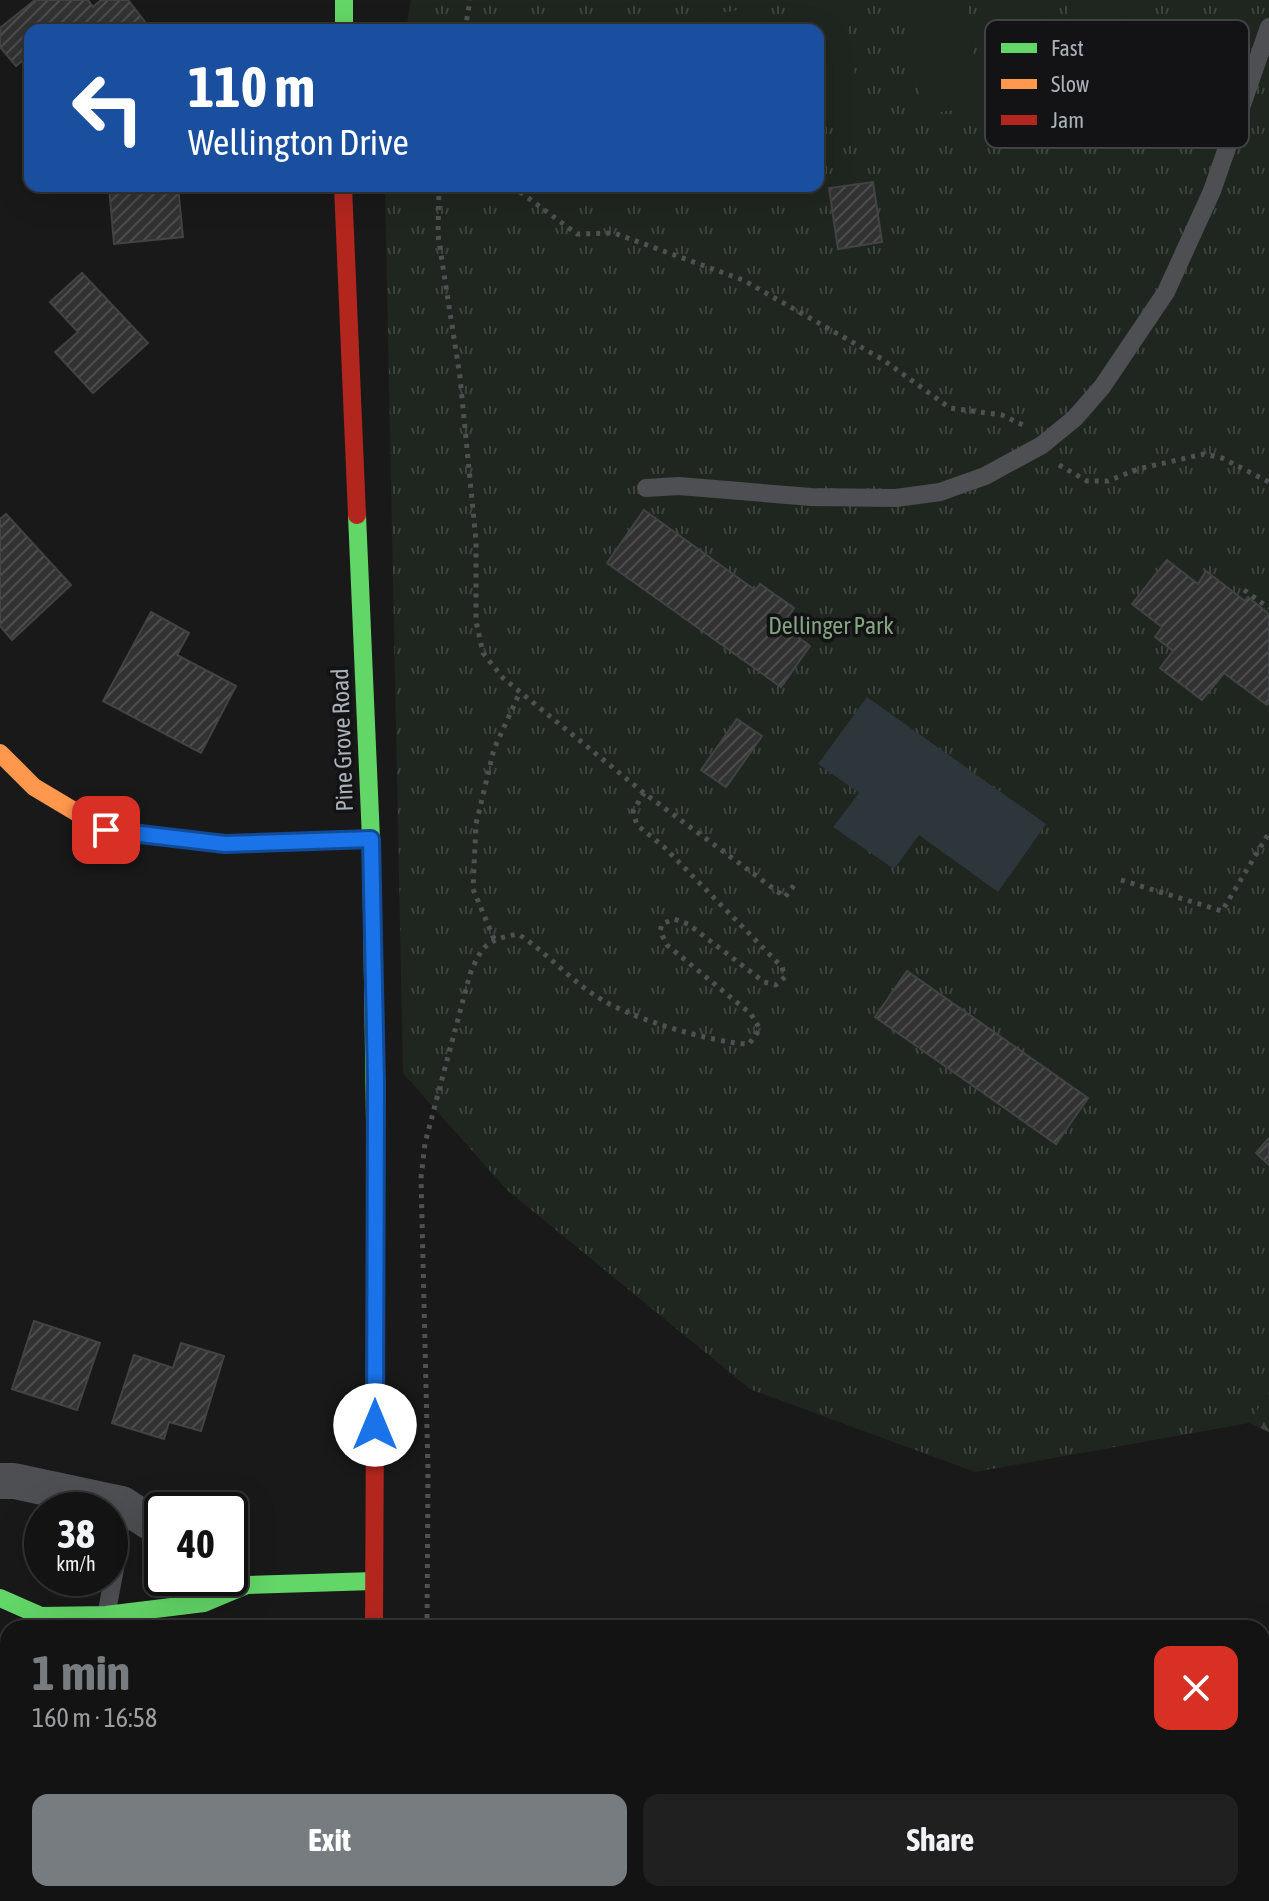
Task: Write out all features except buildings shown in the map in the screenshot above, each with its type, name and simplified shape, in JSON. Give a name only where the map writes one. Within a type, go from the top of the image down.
[{"type":"street","points":[[344,0],[344,24]]},
{"type":"street","name":"Pine Grove Road","points":[[343,192],[371,839],[376,1083],[374,1620]]},
{"type":"street","points":[[0,753],[34,787],[106,830],[225,844],[371,839]]},
{"type":"street","points":[[0,1481],[66,1492]]},
{"type":"street","points":[[248,1579],[374,1581]]},
{"type":"street","points":[[116,1620],[204,1603],[214,1596]]},
{"type":"street","points":[[0,1598],[41,1616],[84,1620]]},
{"type":"lane","points":[[1249,85],[1269,27]]},
{"type":"lane","points":[[646,488],[679,486],[811,497],[896,498],[940,492],[985,476],[1042,445],[1075,418],[1102,387],[1166,292],[1212,191],[1227,148]]},
{"type":"lane","points":[[106,1620],[110,1596]]},
{"type":"path","points":[[466,24],[470,0]]},
{"type":"path","points":[[439,192],[438,235],[460,377],[476,541],[476,621],[483,653],[503,678],[644,793],[785,897],[795,884]]},
{"type":"path","points":[[520,192],[577,234],[614,233],[743,280],[882,359],[950,408],[1002,415],[1026,426],[1055,461],[1071,474],[1087,481],[1108,481],[1138,469],[1204,454],[1222,458],[1269,482]]},
{"type":"path","points":[[1244,590],[1269,608]]},
{"type":"path","points":[[494,939],[473,889],[476,824],[494,749],[520,692]]},
{"type":"path","points":[[427,1620],[428,1471],[421,1178],[425,1143],[470,974],[479,951],[494,939],[518,934],[538,946],[594,995],[618,1010],[728,1043],[749,1044],[760,1029],[751,1014],[667,945],[660,931],[662,924],[674,919],[688,924],[764,982],[776,985],[785,977],[782,967],[664,847],[637,825],[633,811],[644,793]]},
{"type":"path","points":[[1121,880],[1222,911],[1269,833]]},
{"type":"green space","name":"Dellinger Park","points":[[411,0],[1269,0],[1269,1392],[1249,1423],[975,1472],[750,1389],[506,1189],[403,1073],[385,192],[824,192],[824,24],[407,24]]},
{"type":"green space","points":[[845,0],[861,122],[824,127],[824,24],[788,24],[785,5]]},
{"type":"green space","points":[[909,0],[967,0],[980,107],[923,114]]},
{"type":"green space","points":[[987,0],[1045,0],[1047,20],[989,20]]},
{"type":"green space","points":[[1067,0],[1124,0],[1127,20],[1070,20]]},
{"type":"green space","points":[[766,6],[768,24],[708,24],[707,15]]},
{"type":"green space","points":[[687,17],[688,24],[636,24]]},
{"type":"green space","points":[[1269,1392],[1269,1432],[1249,1423]]},
{"type":"shaded area","points":[[867,697],[1046,824],[998,892],[919,835],[894,869],[833,827],[859,793],[818,764]]},
{"type":"traffic: fast","points":[[344,0],[344,24]]},
{"type":"traffic: fast","points":[[357,515],[371,839],[376,1194]]},
{"type":"traffic: fast","points":[[0,1598],[41,1616],[106,1615],[204,1603],[247,1585],[374,1581]]},
{"type":"traffic: slow","points":[[0,753],[34,787],[106,830],[225,844],[371,839]]},
{"type":"traffic: jam","points":[[343,192],[357,515]]},
{"type":"traffic: jam","points":[[374,1620],[376,1194]]},
{"type":"route","points":[[106,830],[225,844],[371,839],[377,1207],[375,1425]]}]
